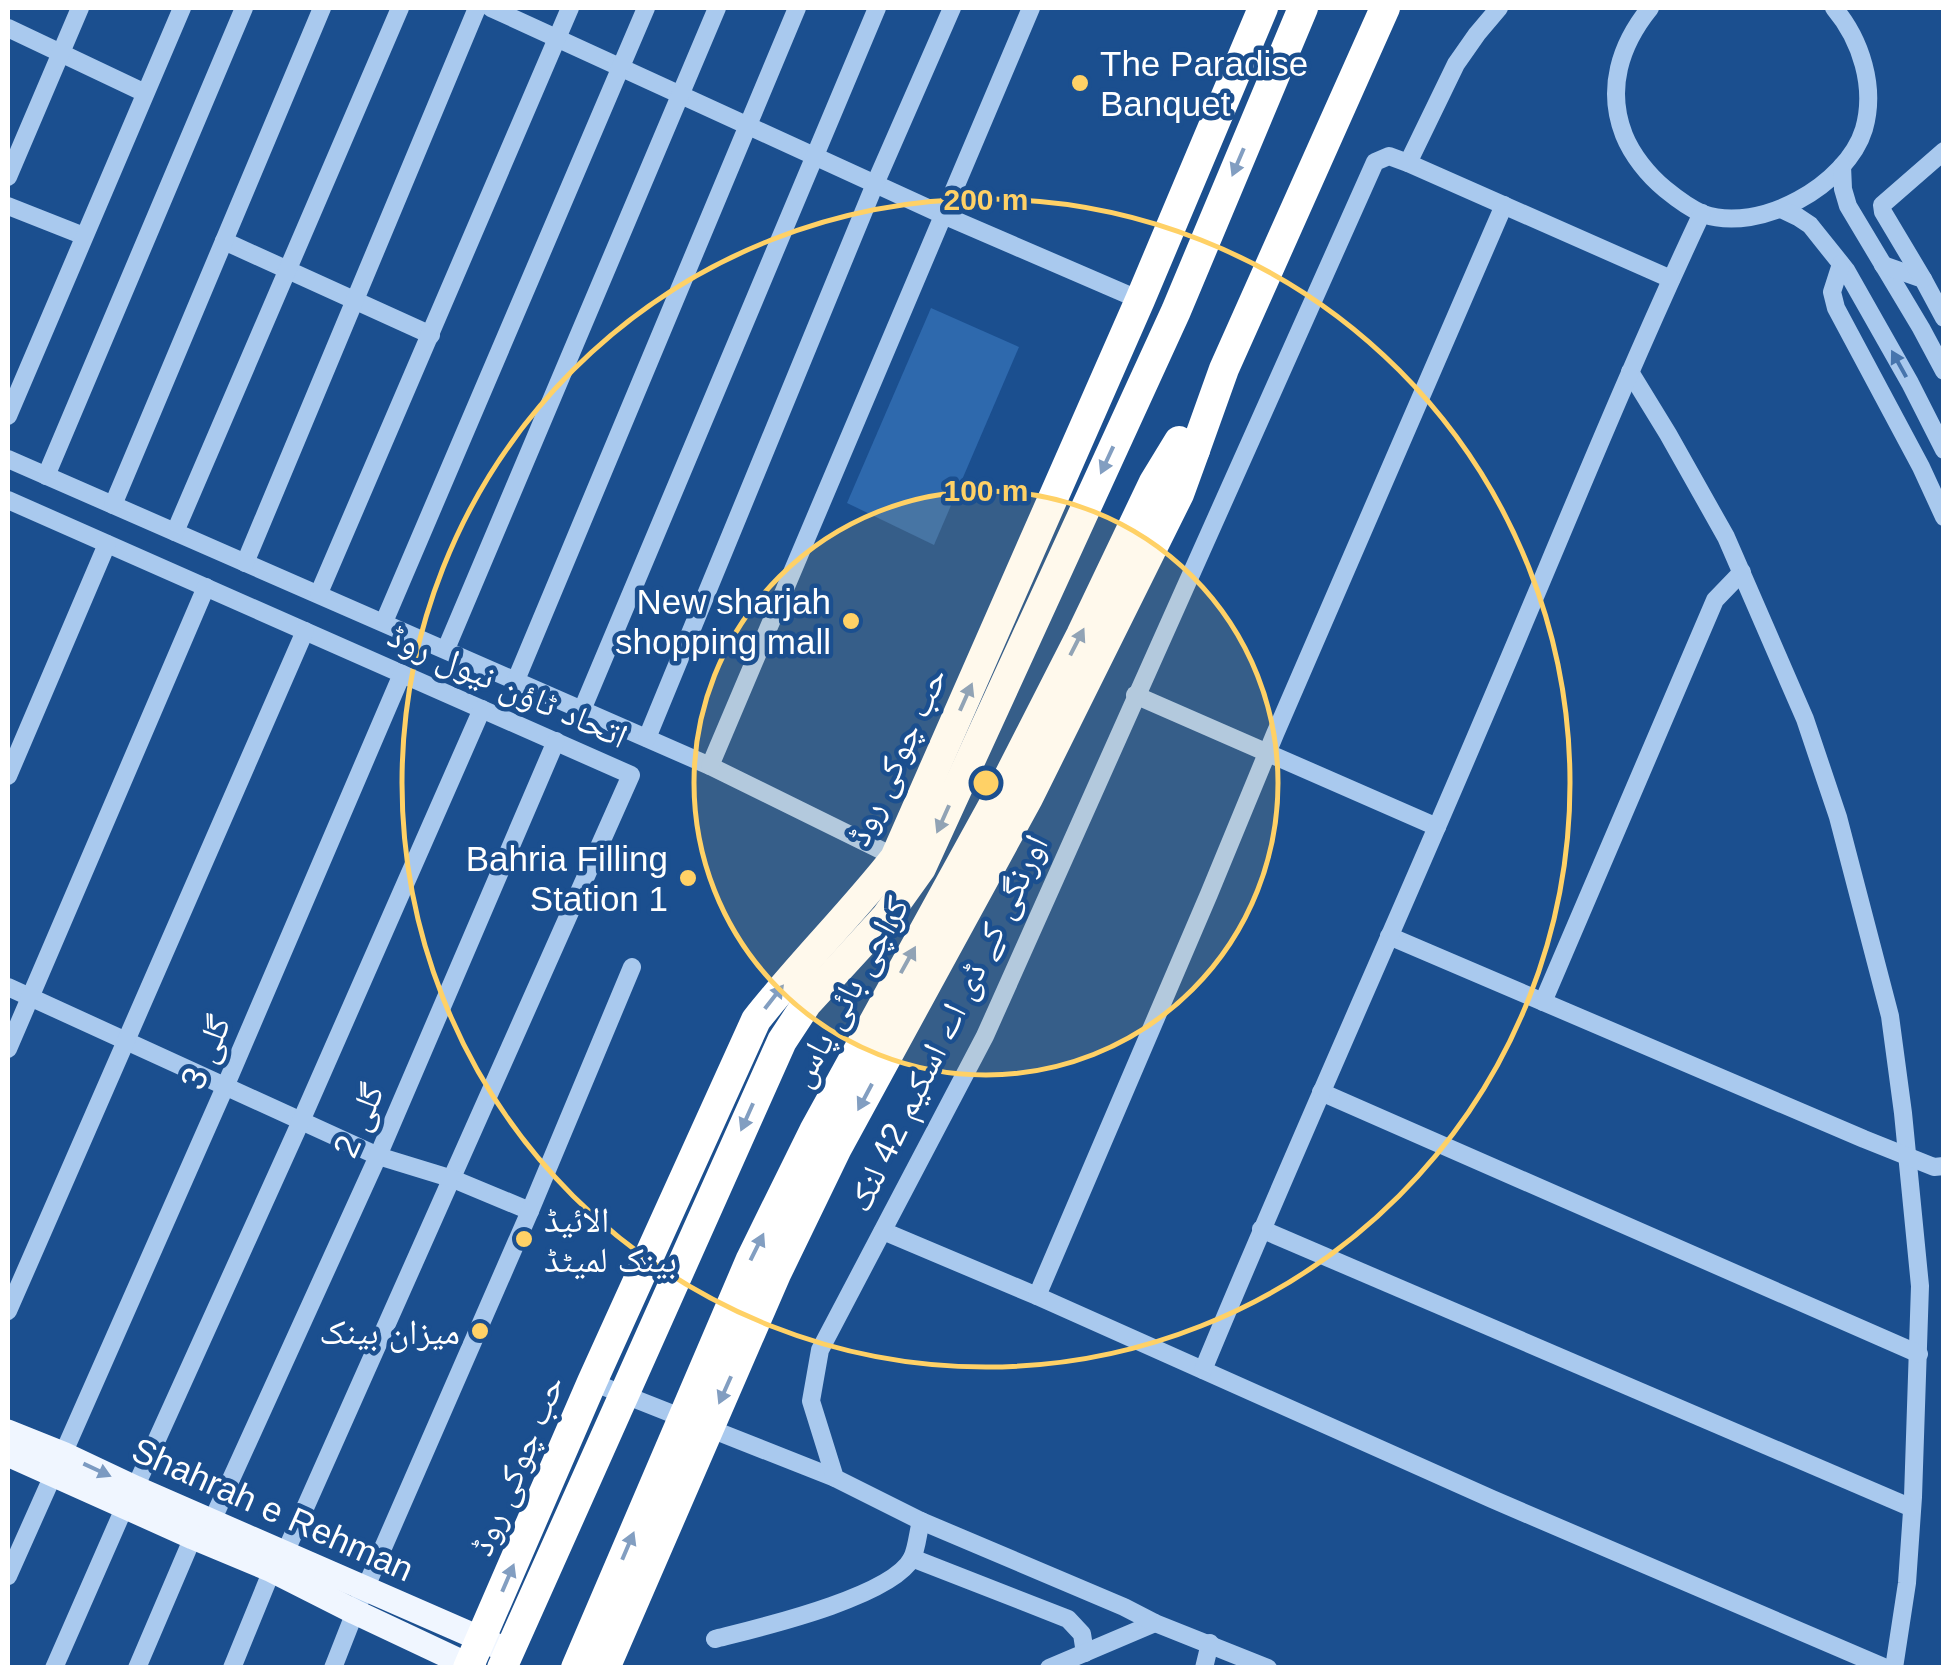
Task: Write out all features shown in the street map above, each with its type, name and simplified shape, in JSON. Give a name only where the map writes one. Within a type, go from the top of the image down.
[{"type":"highway","name":"حب چوکی روڈ","points":[[484,1660],[592,1382],[756,1020],[865,896],[908,863],[1263,8]]},
{"type":"highway","points":[[484,1660],[624,1395],[782,1041],[807,1003],[886,918],[908,863],[1176,311],[1302,8]]},
{"type":"highway","name":"کراچی بائی پاس","points":[[604,1668],[799,1227],[1028,798],[1179,494],[1187,446],[1385,8]]},
{"type":"highway","name":"کراچی بائی پاس","points":[[576,1668],[759,1243],[814,1131],[1006,782],[1154,482],[1187,446]]},
{"type":"main road","name":"Shahrah e Rehman","points":[[8,1432],[59,1464],[203,1529],[279,1561],[366,1587],[484,1660]]},
{"type":"main road","name":"Shahrah e Rehman","points":[[8,1454],[59,1464]]},
{"type":"main road","name":"Shahrah e Rehman","points":[[279,1561],[355,1612],[484,1660]]},
{"type":"street","points":[[8,177],[80,8]]},
{"type":"street","points":[[8,416],[182,8]]},
{"type":"street","points":[[46,476],[244,8]]},
{"type":"street","points":[[113,505],[322,8]]},
{"type":"street","points":[[175,532],[400,8]]},
{"type":"street","points":[[245,563],[477,8]]},
{"type":"street","points":[[492,8],[943,216],[1140,300]]},
{"type":"street","points":[[318,594],[570,8]]},
{"type":"street","points":[[384,622],[646,8]]},
{"type":"street","points":[[446,649],[717,8]]},
{"type":"street","points":[[516,680],[797,8]]},
{"type":"street","points":[[582,710],[876,8]]},
{"type":"street","points":[[647,738],[875,184],[952,8]]},
{"type":"street","points":[[710,766],[1031,8]]},
{"type":"street","points":[[1500,8],[1456,64],[1408,163],[1671,278]]},
{"type":"street","points":[[1640,12],[1625,47],[1615,98],[1619,120],[1634,154],[1655,180],[1679,200],[1702,213],[1741,216],[1790,206],[1816,189],[1851,155],[1864,129],[1868,108],[1865,73],[1855,41],[1834,8]]},
{"type":"street","points":[[8,28],[145,93]]},
{"type":"street","points":[[1944,151],[1882,205],[1944,318]]},
{"type":"street","name":"اورنگی کے ڈی اے اسکیم 42 لنک","points":[[834,1478],[811,1402],[820,1350],[984,1036],[1372,168],[1375,162],[1389,156],[1408,163]]},
{"type":"street","points":[[1842,166],[1848,206],[1944,371]]},
{"type":"street","points":[[1037,1296],[1504,205]]},
{"type":"street","points":[[8,206],[84,236]]},
{"type":"street","points":[[1780,209],[1810,226],[1841,264],[1944,450]]},
{"type":"street","points":[[1203,1370],[1630,372],[1702,213]]},
{"type":"street","points":[[224,241],[432,335]]},
{"type":"street","points":[[1841,264],[1832,292],[1836,308],[1944,517]]},
{"type":"street","points":[[1883,265],[1923,280]]},
{"type":"street","points":[[1630,372],[1726,537],[1804,719],[1838,817],[1890,1016],[1920,1286],[1907,1583],[1894,1668]]},
{"type":"street","points":[[8,459],[710,766],[908,863]]},
{"type":"street","name":"اتحاد ٹاؤن نیول روڈ","points":[[8,500],[631,774],[453,1180]]},
{"type":"street","points":[[8,776],[15,739],[107,544]]},
{"type":"street","points":[[1543,1002],[1715,600],[1742,572]]},
{"type":"street","points":[[8,1050],[206,587]]},
{"type":"street","points":[[8,1311],[305,631]]},
{"type":"street","name":"گلی 3","points":[[8,1576],[402,674]]},
{"type":"street","points":[[1135,695],[1437,827]]},
{"type":"street","name":"گلی 2","points":[[54,1668],[482,709]]},
{"type":"street","name":"گلی 2","points":[[136,1668],[378,1156],[556,741]]},
{"type":"street","points":[[1389,936],[1907,1156],[1934,1167],[1944,1166]]},
{"type":"street","points":[[332,1668],[632,967]]},
{"type":"street","points":[[8,987],[378,1156],[530,1211]]},
{"type":"street","points":[[1321,1092],[1919,1354]]},
{"type":"street","points":[[232,1668],[453,1180]]},
{"type":"street","points":[[1262,1229],[1912,1508]]},
{"type":"street","points":[[883,1232],[1886,1668]]},
{"type":"street","points":[[592,1382],[834,1478],[921,1521],[1268,1668]]},
{"type":"street","points":[[715,1639],[793,1620],[882,1586],[912,1558],[921,1521]]},
{"type":"street","points":[[912,1558],[1068,1619],[1082,1634],[1085,1652]]},
{"type":"street","points":[[1049,1668],[1155,1623]]},
{"type":"street","points":[[1204,1668],[1210,1643]]},
{"type":"shaded area","points":[[931,308],[1019,347],[934,545],[847,503]]},
{"type":"place","name":"The Paradise Banquet","points":[[1080,83]]},
{"type":"place","name":"New sharjah shopping mall","points":[[851,621]]},
{"type":"place","name":"Bahria Filling Station 1","points":[[688,878]]},
{"type":"place","name":"الائیڈ بینک لمیٹڈ","points":[[524,1239]]},
{"type":"place","name":"میزان بینک","points":[[480,1331]]}]
